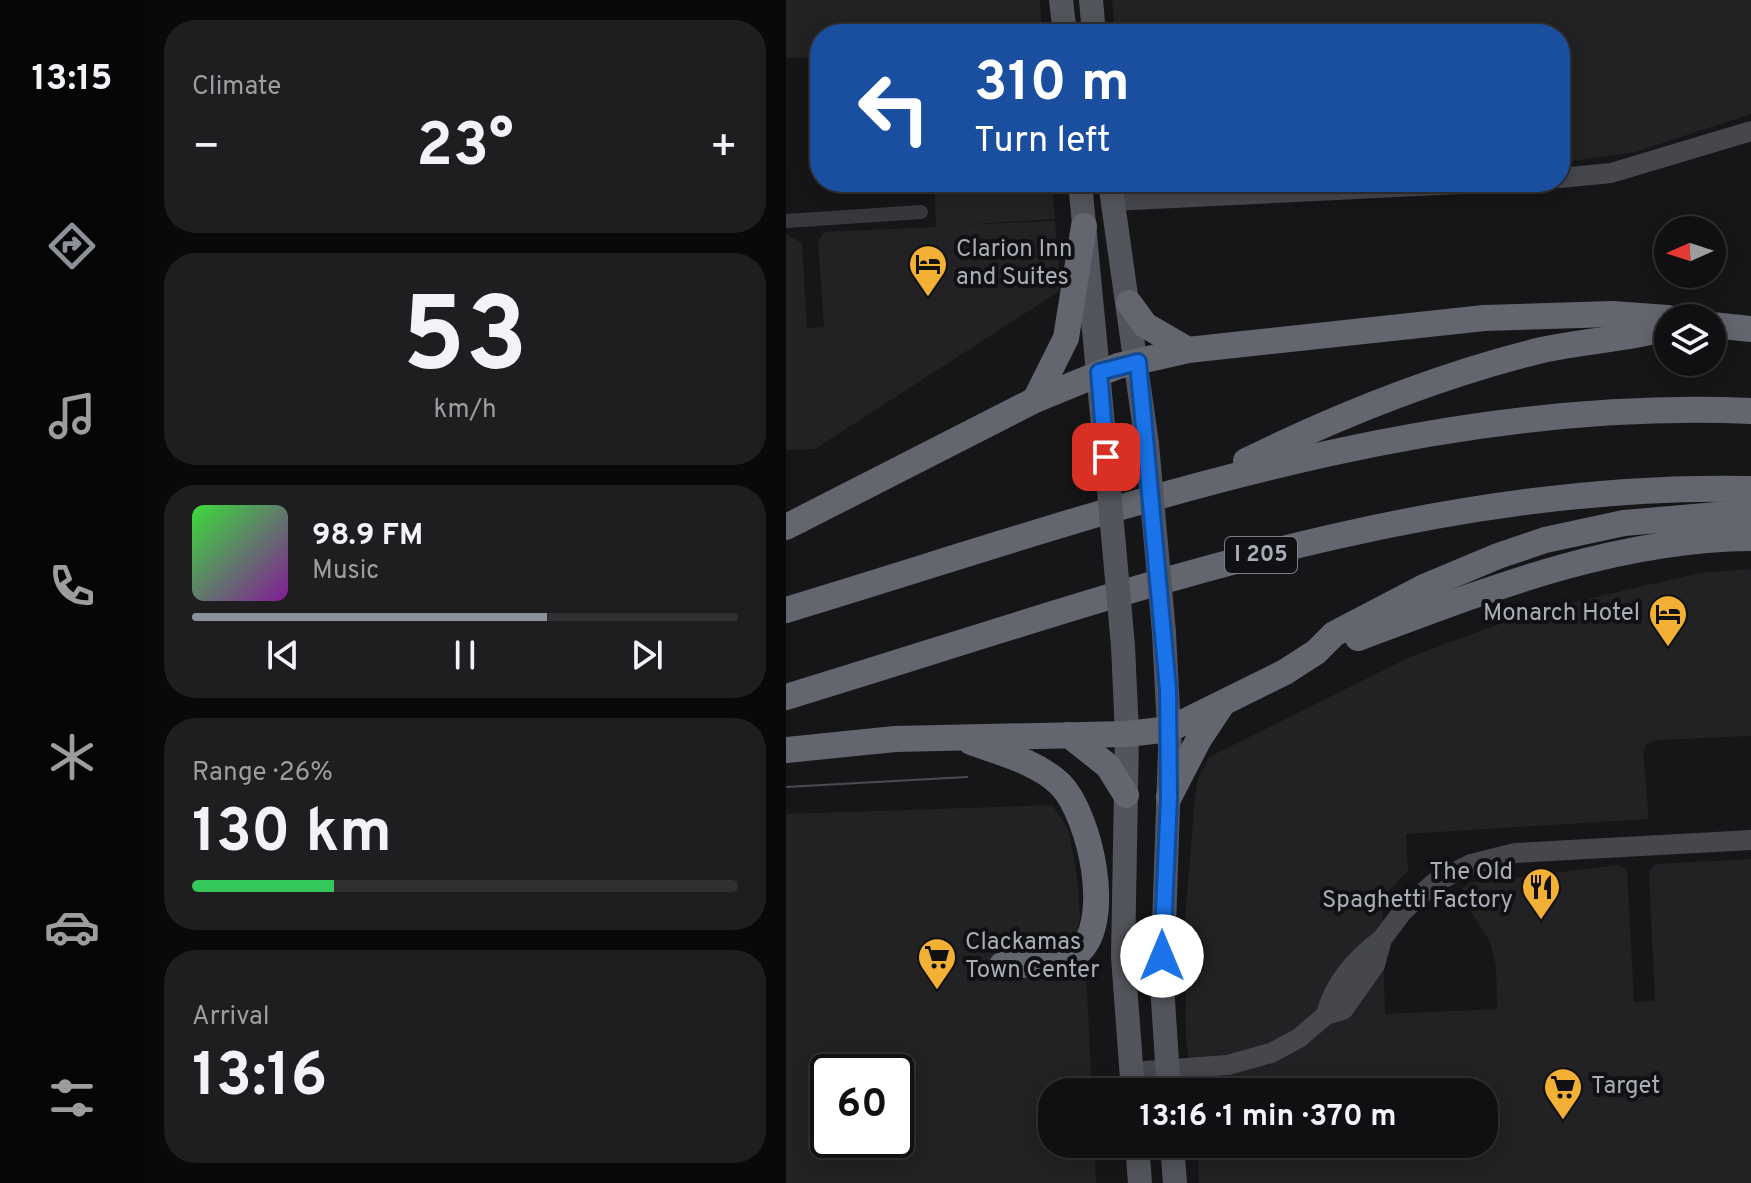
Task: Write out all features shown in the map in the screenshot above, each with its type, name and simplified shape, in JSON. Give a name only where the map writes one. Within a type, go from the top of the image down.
[{"type":"highway","points":[[1035,400],[1066,338],[1084,226]]},
{"type":"highway","points":[[1129,303],[1145,325],[1188,350]]},
{"type":"highway","points":[[786,527],[1035,400],[1099,372],[1138,362],[1188,350],[1484,318],[1612,314],[1654,317]]},
{"type":"highway","points":[[1726,326],[1751,329]]},
{"type":"highway","points":[[1189,489],[1328,421],[1413,391],[1540,351],[1654,331]]},
{"type":"highway","points":[[786,610],[1189,489],[1315,455],[1467,427],[1633,411],[1751,411]]},
{"type":"highway","name":"I 205","points":[[786,697],[1231,563],[1369,528],[1539,500],[1660,490],[1751,489]]},
{"type":"highway","points":[[1316,652],[1334,634],[1424,587],[1545,540],[1624,523],[1751,512]]},
{"type":"highway","points":[[786,750],[839,743],[1127,734],[1170,729],[1223,704],[1316,652],[1470,596],[1583,562],[1658,548],[1751,538]]},
{"type":"highway","points":[[1169,797],[1199,739],[1223,704]]},
{"type":"highway","points":[[1069,735],[1108,766],[1126,795]]},
{"type":"highway","points":[[961,738],[1033,765],[1053,778],[1076,804],[1088,836],[1095,909],[1090,940],[1070,959],[1002,965]]},
{"type":"main road","points":[[1061,0],[1064,24]]},
{"type":"main road","points":[[1091,0],[1093,24]]},
{"type":"main road","points":[[1081,192],[1123,646],[1127,734],[1123,957],[1132,1078]]},
{"type":"main road","points":[[1111,192],[1138,362],[1164,633],[1170,729],[1162,898],[1162,985],[1168,1078]]},
{"type":"main road","points":[[1138,1158],[1140,1183]]},
{"type":"main road","points":[[1173,1158],[1175,1183]]},
{"type":"street","points":[[1570,177],[1611,173],[1751,131]]},
{"type":"street","points":[[786,221],[921,212]]},
{"type":"street","points":[[1179,1078],[1262,1056],[1299,1038],[1326,1015],[1330,999],[1361,954],[1382,939],[1423,891],[1455,871],[1482,861],[1525,853],[1751,840]]},
{"type":"shaded area","points":[[786,0],[1040,0],[1041,24],[810,24],[810,57],[786,58]]},
{"type":"shaded area","points":[[1112,0],[1751,0],[1751,114],[1635,152],[1570,162],[1570,24],[1114,24]]},
{"type":"shaded area","points":[[934,192],[1053,192],[1055,219],[959,225],[1055,221],[1061,290],[815,449],[786,450],[786,234],[802,243],[807,328],[824,327],[818,241],[824,232],[936,227]]},
{"type":"shaded area","points":[[1751,569],[1751,736],[1657,740],[1647,744],[1643,751],[1649,819],[1406,834],[1408,871],[1382,898],[1385,1014],[1497,1009],[1496,965],[1490,942],[1462,897],[1463,888],[1469,883],[1619,865],[1627,870],[1634,1002],[1655,1001],[1649,872],[1655,864],[1751,859],[1751,1183],[1199,1183],[1198,1158],[1498,1158],[1498,1078],[1190,1078],[1186,1036],[1185,921],[1195,795],[1198,779],[1209,757],[1410,657],[1535,611],[1700,573]]},
{"type":"shaded area","name":"Clackamas Town Center","points":[[1052,805],[1069,830],[1078,884],[1080,917],[1075,942],[1086,969],[1091,1078],[1038,1078],[1038,1158],[1095,1158],[1096,1183],[786,1183],[786,814]]},
{"type":"tram line","points":[[786,787],[967,777]]},
{"type":"place","name":"Clarion Inn and Suites","points":[[928,298]]},
{"type":"place","name":"Monarch Hotel","points":[[1668,648]]},
{"type":"place","name":"The Old Spaghetti Factory","points":[[1541,921]]},
{"type":"place","name":"Clackamas Town Center","points":[[937,991]]},
{"type":"place","name":"Target","points":[[1563,1121]]},
{"type":"route","points":[[1106,457],[1099,372],[1138,362],[1168,689],[1169,797],[1162,898],[1162,956]]}]
